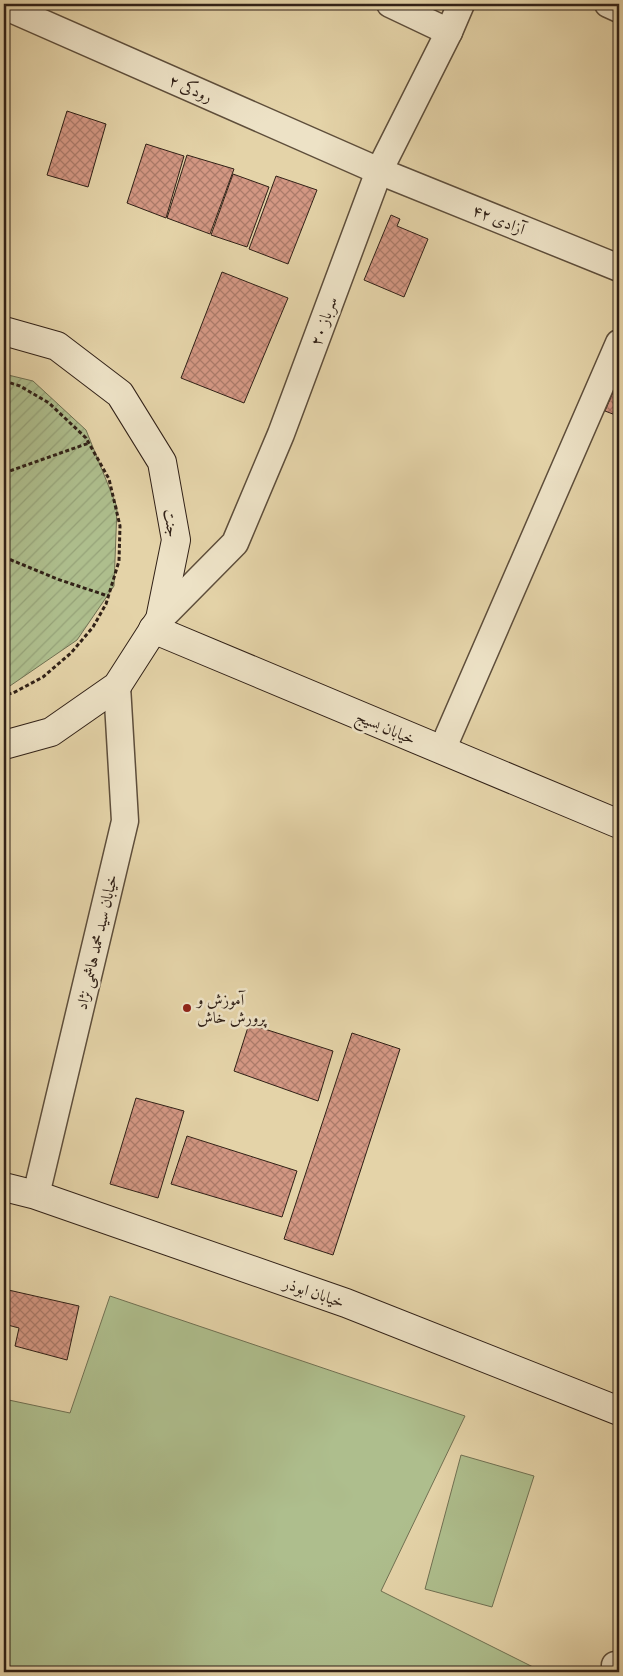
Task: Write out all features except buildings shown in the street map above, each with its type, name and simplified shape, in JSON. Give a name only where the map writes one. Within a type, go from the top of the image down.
[{"type":"street","points":[[390,4],[449,32]]},
{"type":"street","name":"سرباز ۲۰","points":[[157,624],[235,543],[281,434],[379,171],[449,32],[460,4]]},
{"type":"street","points":[[608,4],[619,9]]},
{"type":"street","name":"رودکی ۲","points":[[4,6],[379,171]]},
{"type":"street","name":"آزادی ۴۲","points":[[379,171],[619,268]]},
{"type":"street","name":"جنت","points":[[4,331],[57,346],[120,394],[162,462],[176,540],[157,624],[117,686],[51,732],[4,745]]},
{"type":"street","points":[[442,750],[619,343]]},
{"type":"street","name":"خیابان بسیج","points":[[157,624],[442,750],[619,824]]},
{"type":"street","name":"خیابان سید محمد هاشمی نژاد","points":[[36,1195],[125,821],[117,686]]},
{"type":"street","name":"خیابان ابوذر","points":[[4,1187],[36,1195],[346,1303],[619,1411]]},
{"type":"path","points":[[4,381],[20,386],[49,403],[86,438],[109,479],[120,526],[118,561],[106,604],[93,627],[71,653],[43,677],[13,693],[4,695]]},
{"type":"path","points":[[4,473],[88,443]]},
{"type":"path","points":[[4,557],[57,579],[108,596]]},
{"type":"green space","points":[[4,374],[33,381],[86,430],[117,507],[114,586],[77,640],[4,690]]},
{"type":"green space","points":[[110,1296],[465,1416],[381,1591],[543,1672],[4,1672],[4,1399],[70,1413]]},
{"type":"green space","points":[[461,1455],[534,1476],[492,1607],[425,1589]]},
{"type":"place","name":"آموزش و پرورش خاش","points":[[187,1008]]}]
